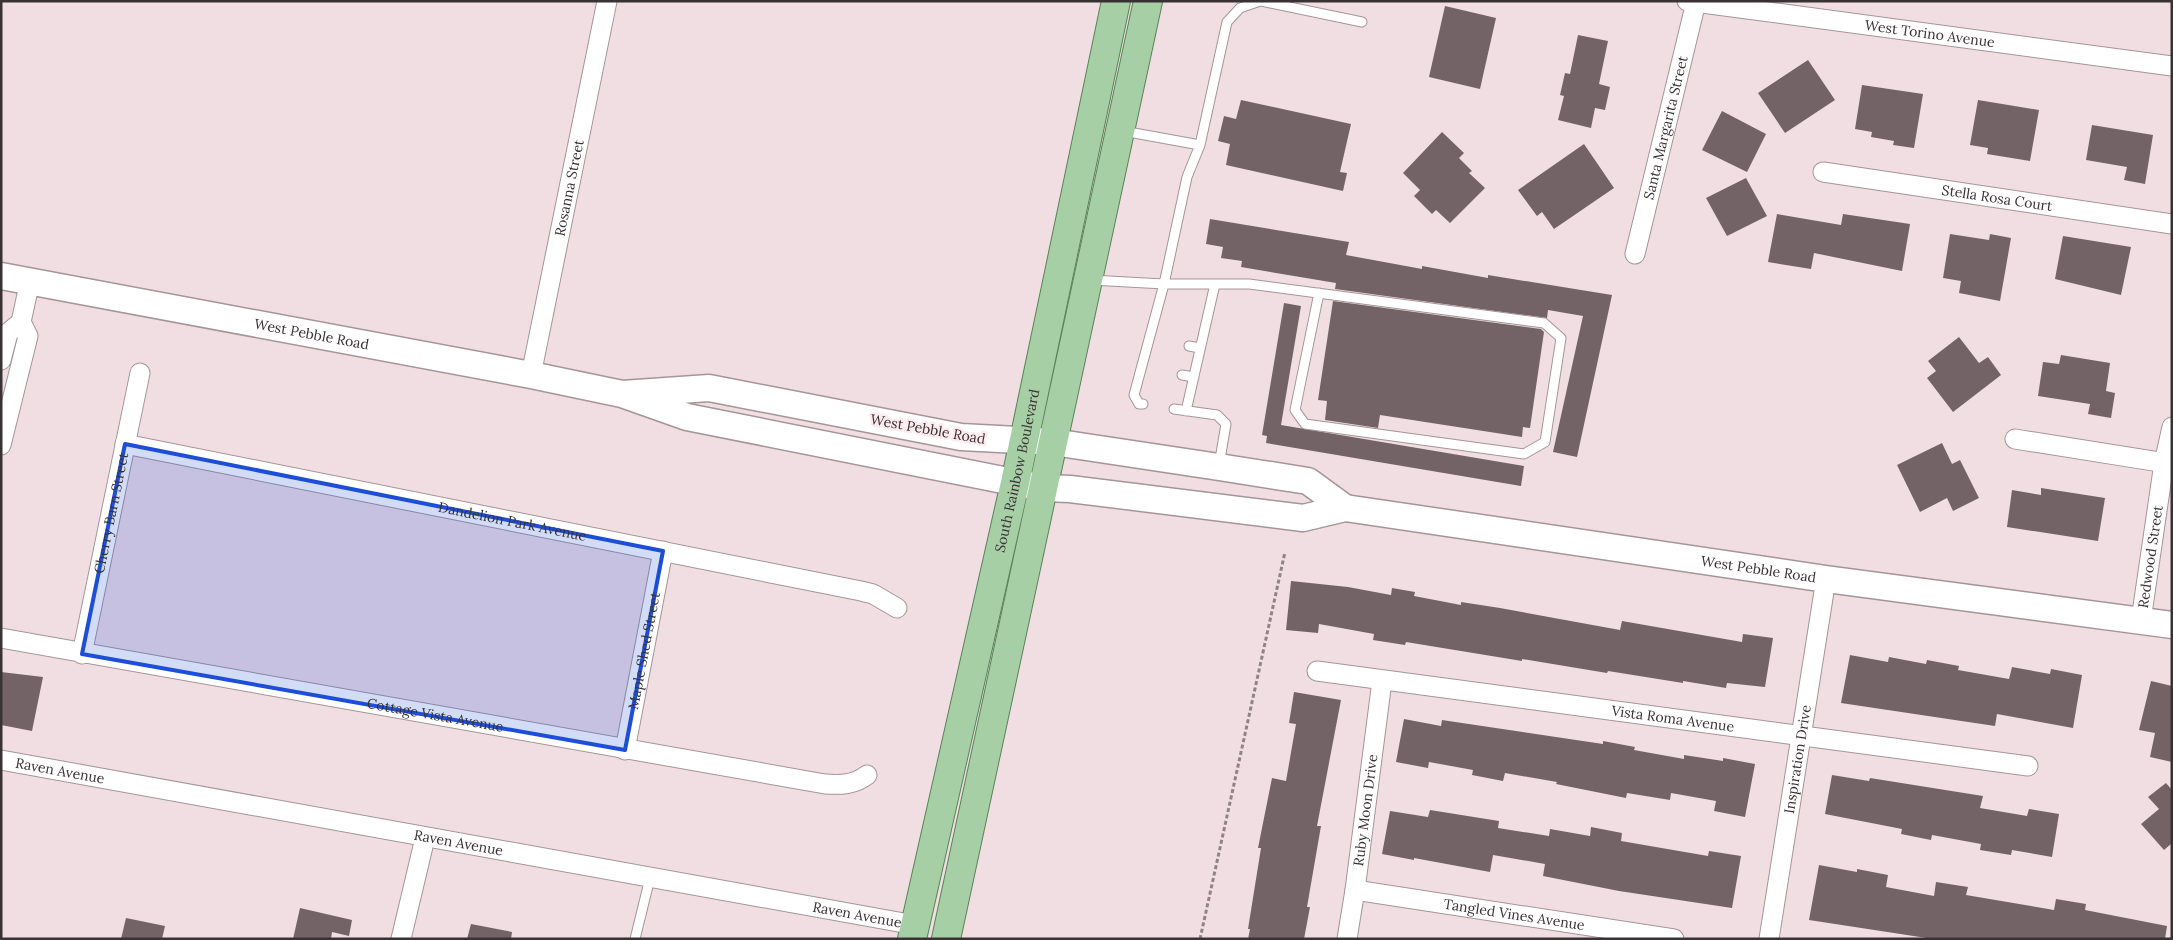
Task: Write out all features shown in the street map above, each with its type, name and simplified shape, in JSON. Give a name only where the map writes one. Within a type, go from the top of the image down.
[{"type":"main road","name":"South Rainbow Boulevard","points":[[929,935],[937,921],[936,916],[946,865],[932,843],[1024,442],[1116,1]]},
{"type":"main road","points":[[1122,120],[1122,65],[1134,1]]},
{"type":"main road","name":"South Rainbow Boulevard","points":[[929,935],[1043,488],[1148,1]]},
{"type":"street","name":"Rosanna Street","points":[[531,375],[607,1]]},
{"type":"street","name":"West Torino Avenue","points":[[1692,2],[2172,66]]},
{"type":"street","name":"Santa Margarita Street","points":[[1635,254],[1692,2]]},
{"type":"street","name":"Stella Rosa Court","points":[[1823,172],[2172,224]]},
{"type":"street","name":"West Pebble Road","points":[[1,276],[531,375],[622,394],[688,417],[1043,488],[1070,489],[1303,518],[1345,508],[1826,578],[2141,620],[2172,626]]},
{"type":"street","points":[[1,360],[8,333],[21,322],[30,281]]},
{"type":"street","points":[[1,445],[28,336],[21,322]]},
{"type":"street","name":"Cherry Barn Street","points":[[82,654],[140,373]]},
{"type":"street","name":"West Pebble Road","points":[[622,394],[709,388],[961,437],[1024,442],[1053,442],[1219,466],[1308,481],[1345,508]]},
{"type":"street","name":"Redwood Street","points":[[2141,620],[2168,464],[2172,427]]},
{"type":"street","points":[[2015,439],[2168,464]]},
{"type":"street","name":"Dandelion Park Avenue","points":[[126,444],[861,591],[873,594],[897,608]]},
{"type":"street","name":"Maple Shed Street","points":[[625,750],[663,551]]},
{"type":"street","name":"Inspiration Drive","points":[[1769,939],[1826,578]]},
{"type":"street","name":"Cottage Vista Avenue","points":[[1,638],[82,654],[825,784],[843,785],[858,781],[867,775]]},
{"type":"street","name":"Vista Roma Avenue","points":[[1317,671],[2028,766]]},
{"type":"street","name":"Ruby Moon Drive","points":[[1346,939],[1355,890],[1382,681]]},
{"type":"street","name":"Raven Avenue","points":[[1,760],[650,878],[929,935]]},
{"type":"street","points":[[401,939],[425,838]]},
{"type":"street","name":"Tangled Vines Avenue","points":[[1355,890],[1674,939]]},
{"type":"lane","points":[[1143,404],[1139,404],[1134,395],[1146,367],[1153,339],[1187,177],[1200,145],[1227,22],[1240,8],[1261,1],[1362,22]]},
{"type":"lane","points":[[1122,120],[1200,145]]},
{"type":"lane","points":[[1087,280],[1164,284],[1249,284],[1319,293],[1544,323],[1561,338],[1544,442],[1524,454],[1305,424],[1295,410],[1319,293]]},
{"type":"lane","points":[[1186,410],[1215,284]]},
{"type":"lane","points":[[1188,346],[1200,348]]},
{"type":"lane","points":[[1182,375],[1194,377]]},
{"type":"lane","points":[[1174,409],[1217,415],[1226,424],[1219,466]]},
{"type":"lane","points":[[635,939],[650,878]]},
{"type":"path","points":[[1200,939],[1285,552]]},
{"type":"highlighted area","points":[[125,444],[663,551],[625,750],[82,654]]},
{"type":"building","points":[[1445,6],[1496,18],[1480,89],[1429,77]]},
{"type":"building","points":[[1578,35],[1608,41],[1599,84],[1610,87],[1605,110],[1595,108],[1591,128],[1558,120],[1564,96],[1560,95],[1565,73],[1570,74]]},
{"type":"building","points":[[1808,60],[1835,100],[1785,133],[1758,93]]},
{"type":"building","points":[[1862,85],[1923,94],[1914,148],[1893,145],[1894,141],[1871,137],[1872,132],[1855,129]]},
{"type":"building","points":[[1241,100],[1351,124],[1340,172],[1347,173],[1343,191],[1226,165],[1230,144],[1218,141],[1224,116],[1236,119]]},
{"type":"building","points":[[1978,100],[2039,110],[2030,161],[1987,154],[1988,148],[1970,145]]},
{"type":"building","points":[[1722,111],[1766,134],[1747,172],[1702,150]]},
{"type":"building","points":[[2092,125],[2153,135],[2145,184],[2124,180],[2127,167],[2086,160]]},
{"type":"building","points":[[1442,132],[1464,153],[1459,158],[1472,171],[1469,173],[1485,188],[1450,223],[1436,210],[1432,214],[1414,196],[1420,190],[1403,173]]},
{"type":"building","points":[[1584,144],[1614,188],[1554,229],[1542,212],[1537,216],[1518,190]]},
{"type":"building","points":[[1746,178],[1767,216],[1727,236],[1706,198]]},
{"type":"building","points":[[1777,214],[1841,225],[1843,214],[1910,224],[1902,271],[1814,253],[1811,269],[1768,262]]},
{"type":"building","points":[[1210,219],[1349,242],[1346,255],[1422,269],[1422,266],[1488,278],[1488,275],[1612,295],[1577,457],[1553,452],[1583,316],[1548,310],[1547,318],[1335,289],[1336,283],[1241,267],[1242,261],[1221,258],[1223,247],[1206,244]]},
{"type":"building","points":[[1950,234],[1989,240],[1990,234],[2011,238],[2000,301],[1959,293],[1961,281],[1943,278]]},
{"type":"building","points":[[2063,236],[2131,247],[2121,295],[2055,279]]},
{"type":"building","points":[[1333,301],[1541,329],[1544,332],[1530,428],[1523,427],[1522,437],[1380,415],[1378,428],[1325,420],[1327,401],[1318,400]]},
{"type":"building","points":[[1284,303],[1301,306],[1281,425],[1524,466],[1521,486],[1266,443],[1267,436],[1262,435]]},
{"type":"building","points":[[1959,337],[1979,363],[1988,357],[2001,375],[1953,412],[1927,378],[1936,371],[1928,361]]},
{"type":"building","points":[[2061,355],[2110,363],[2106,391],[2115,393],[2111,418],[2088,414],[2090,404],[2038,396],[2043,362],[2059,364]]},
{"type":"building","points":[[1942,443],[1952,464],[1960,460],[1979,498],[1953,511],[1947,498],[1920,512],[1897,465]]},
{"type":"building","points":[[2041,488],[2105,498],[2098,541],[2007,527],[2012,490],[2041,495]]},
{"type":"building","points":[[1291,581],[1348,587],[1391,595],[1392,588],[1415,592],[1414,596],[1461,605],[1461,602],[1500,608],[1620,630],[1622,621],[1742,642],[1743,634],[1773,638],[1765,687],[1727,683],[1726,688],[1683,681],[1683,683],[1522,659],[1522,661],[1406,642],[1405,645],[1373,640],[1374,634],[1319,624],[1318,633],[1286,630]]},
{"type":"building","points":[[1850,655],[1888,662],[1889,657],[1926,664],[1927,660],[1959,666],[1958,670],[2009,679],[2012,667],[2050,674],[2051,669],[2082,675],[2073,728],[1997,714],[1995,726],[1841,703]]},
{"type":"building","points":[[1,672],[43,677],[32,731],[1,725]]},
{"type":"building","points":[[2151,681],[2172,686],[2172,762],[2150,757],[2155,733],[2139,730]]},
{"type":"building","points":[[1294,692],[1341,700],[1317,826],[1321,826],[1307,907],[1310,907],[1304,939],[1248,939],[1261,848],[1258,848],[1272,778],[1286,781],[1296,724],[1289,723]]},
{"type":"building","points":[[1404,719],[1441,726],[1442,720],[1603,744],[1603,741],[1635,747],[1634,750],[1684,759],[1684,755],[1723,761],[1723,758],[1755,764],[1745,817],[1714,811],[1716,801],[1671,793],[1670,800],[1627,793],[1626,798],[1556,784],[1557,782],[1505,773],[1503,781],[1472,775],[1473,770],[1429,762],[1428,768],[1396,762]]},
{"type":"building","points":[[1832,775],[1869,781],[1870,778],[1983,796],[1980,808],[2027,816],[2029,809],[2059,814],[2052,857],[2012,850],[2011,855],[1980,850],[1981,844],[1932,835],[1931,840],[1901,834],[1902,829],[1825,814]]},
{"type":"building","points":[[2166,783],[2172,790],[2172,843],[2164,850],[2141,824],[2159,809],[2148,797]]},
{"type":"building","points":[[1430,810],[1499,821],[1498,828],[1549,836],[1550,829],[1590,836],[1591,827],[1622,833],[1621,841],[1708,856],[1709,851],[1741,856],[1732,908],[1619,891],[1543,876],[1545,864],[1493,855],[1490,872],[1382,854],[1390,811],[1428,817]]},
{"type":"building","points":[[1819,865],[1888,875],[1886,887],[1934,896],[1936,882],[1968,887],[1966,895],[2054,910],[2056,899],[2086,904],[2085,910],[2167,926],[2165,939],[1933,939],[1809,920]]},
{"type":"building","points":[[300,908],[352,920],[349,936],[332,932],[331,939],[293,939]]},
{"type":"building","points":[[126,918],[165,926],[162,939],[121,939]]},
{"type":"building","points":[[471,924],[512,932],[511,939],[467,939]]}]
